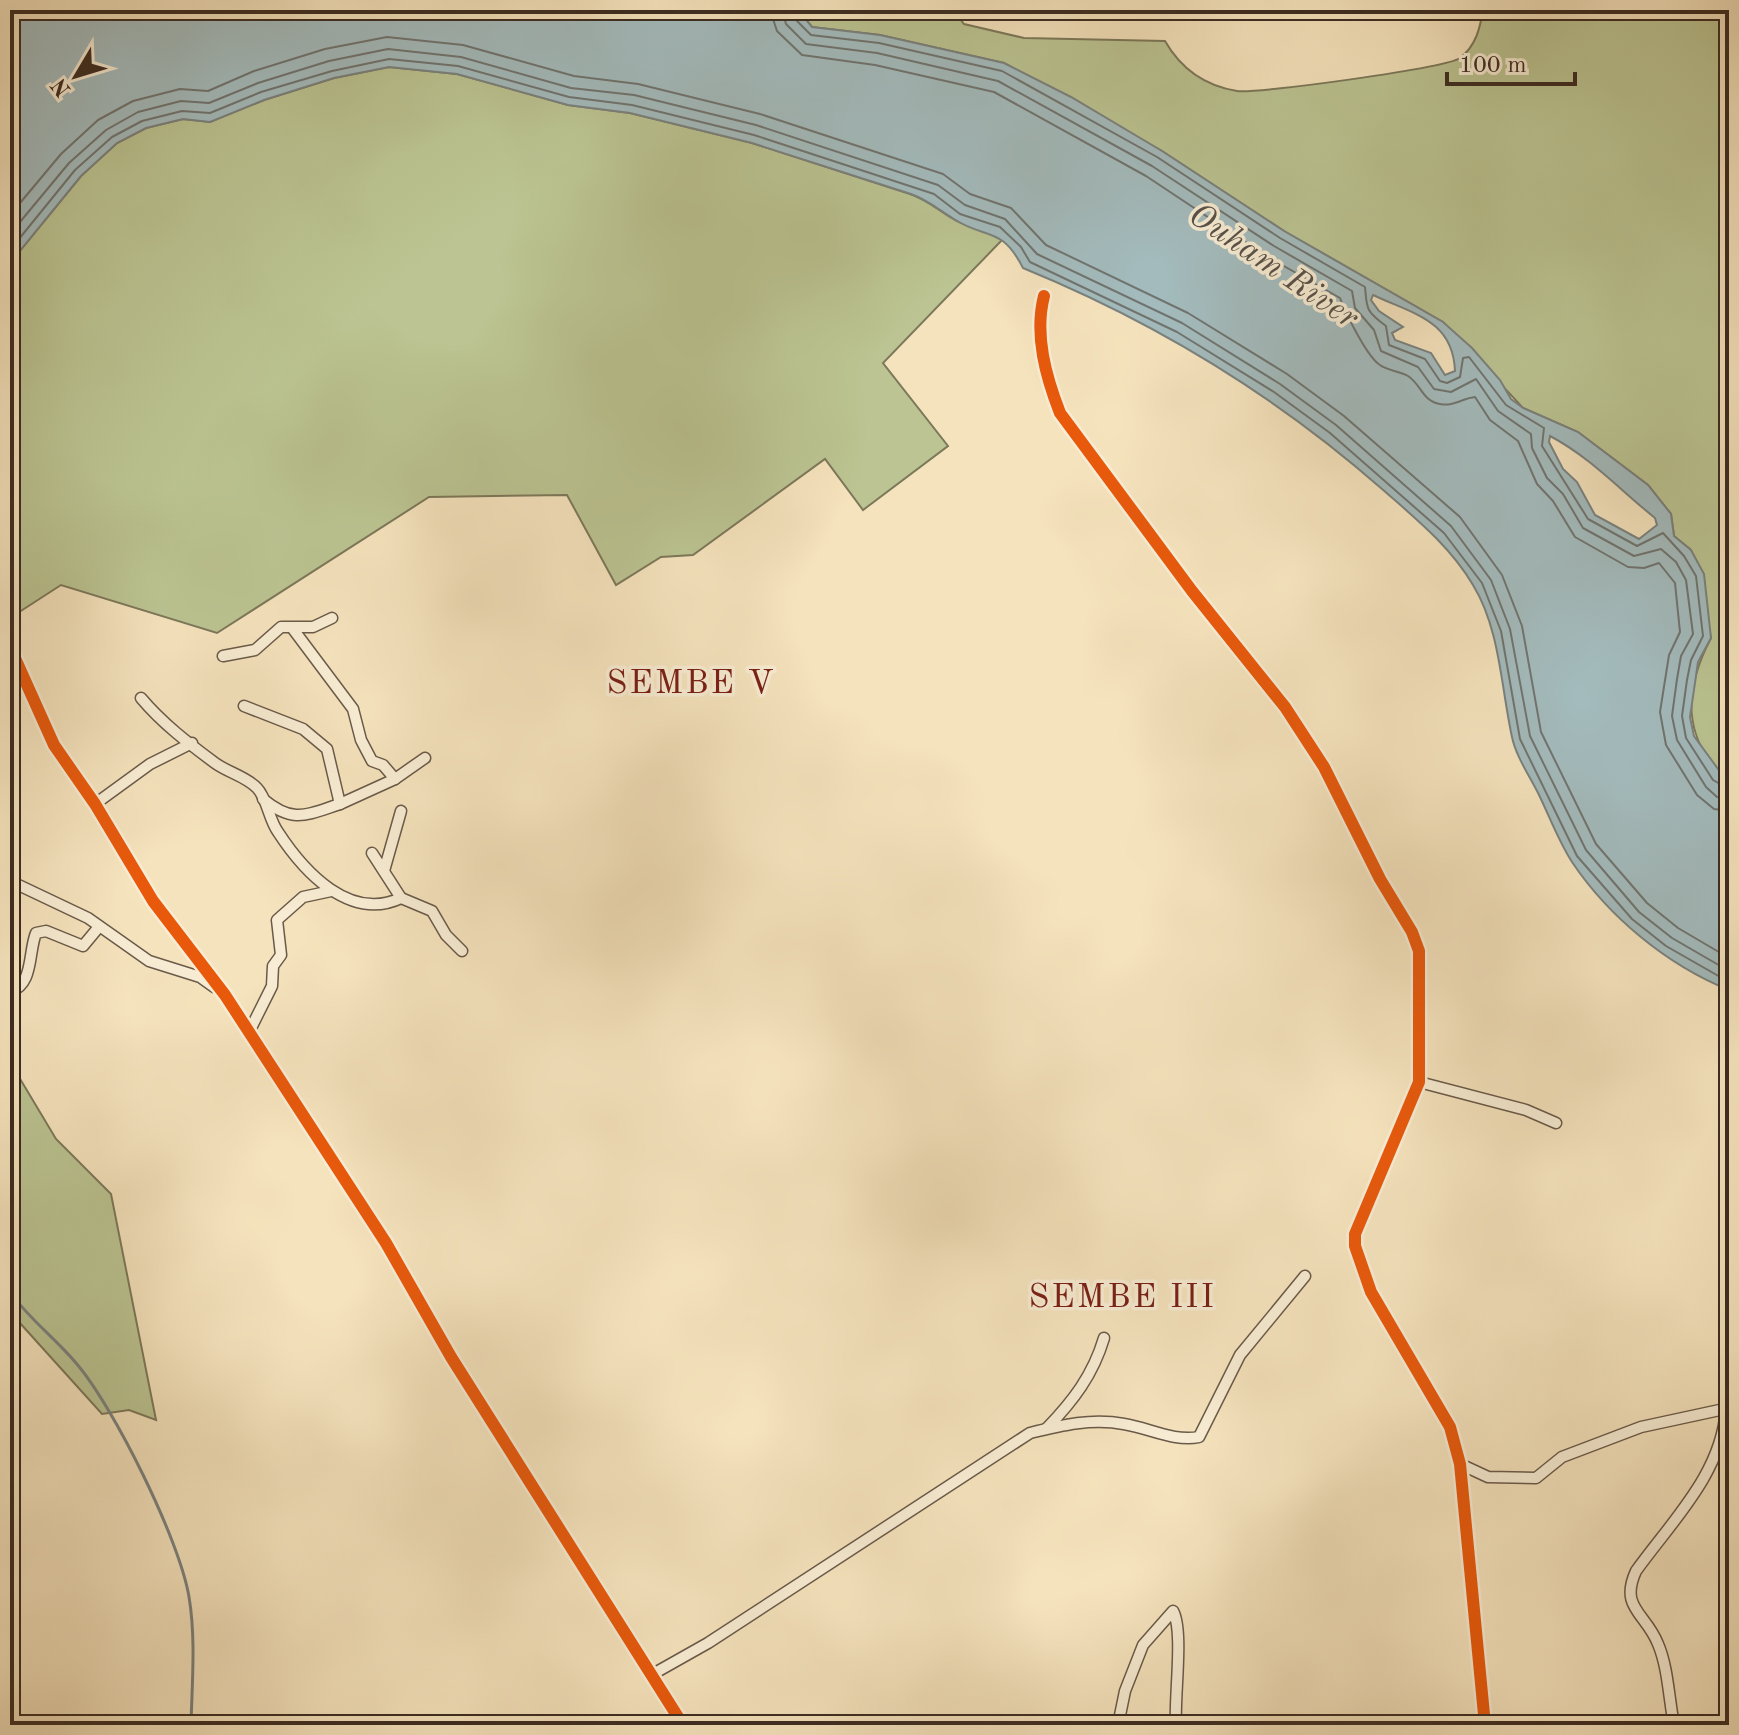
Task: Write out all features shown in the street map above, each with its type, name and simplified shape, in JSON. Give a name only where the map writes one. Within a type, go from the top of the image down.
[{"type":"street","points":[[1044,296],[1038,321],[1051,390],[1060,413],[1192,591],[1285,707],[1324,767],[1380,879],[1412,932],[1419,951],[1419,1082],[1355,1234],[1355,1246],[1371,1292],[1450,1427],[1460,1464],[1485,1725]]},
{"type":"street","points":[[223,656],[255,650],[281,627],[313,627],[332,618]]},
{"type":"street","points":[[293,629],[353,709],[361,740],[372,761],[383,765],[395,779]]},
{"type":"street","points":[[10,647],[54,745],[95,804],[153,901],[225,995],[386,1243],[451,1357],[683,1725]]},
{"type":"street","points":[[141,698],[162,722],[216,764],[258,789],[277,832],[325,888],[363,905],[387,904],[401,898]]},
{"type":"street","points":[[244,706],[303,729],[327,749],[340,804]]},
{"type":"street","points":[[95,804],[150,764],[192,743]]},
{"type":"street","points":[[261,796],[277,810],[299,818],[340,804],[395,779],[425,758]]},
{"type":"street","points":[[384,871],[401,811]]},
{"type":"street","points":[[372,853],[401,898],[432,911],[446,935],[462,951]]},
{"type":"street","points":[[10,881],[88,918],[98,928],[120,938],[149,961],[200,977],[225,995]]},
{"type":"street","points":[[249,1032],[272,986],[273,966],[281,955],[277,920],[303,897],[333,891]]},
{"type":"street","points":[[10,992],[18,989],[30,970],[30,949],[36,933],[46,931],[83,946],[98,928]]},
{"type":"street","points":[[1419,1082],[1526,1110],[1556,1123]]},
{"type":"street","points":[[653,1674],[708,1643],[1007,1446],[1046,1429],[1089,1420],[1124,1424],[1186,1440],[1199,1437],[1240,1355],[1305,1276]]},
{"type":"street","points":[[1046,1429],[1072,1402],[1097,1364],[1104,1338]]},
{"type":"street","points":[[1460,1464],[1488,1477],[1536,1478],[1562,1457],[1641,1427],[1728,1408],[1725,1435],[1710,1471],[1636,1571],[1628,1587],[1632,1604],[1658,1644],[1674,1725]]},
{"type":"street","points":[[1118,1725],[1125,1691],[1143,1645],[1173,1611],[1179,1622],[1173,1693],[1176,1725]]},
{"type":"green space","points":[[798,10],[953,10],[964,24],[1024,38],[1165,41],[1195,75],[1226,89],[1252,91],[1422,68],[1460,58],[1474,42],[1483,10],[1729,10],[1729,784],[1703,750],[1695,733],[1692,715],[1695,678],[1711,638],[1691,550],[1674,536],[1671,514],[1648,485],[1578,432],[1523,408],[1443,322],[1284,231],[1162,151],[1004,63],[880,35],[812,27]]},
{"type":"green space","points":[[389,67],[457,74],[568,105],[630,113],[752,143],[910,194],[961,223],[997,236],[1002,240],[883,363],[948,446],[863,510],[825,459],[693,555],[661,557],[616,585],[567,495],[429,497],[217,633],[61,585],[10,618],[10,263],[81,176],[117,143],[146,128],[183,119],[210,122],[264,100],[334,78]]},
{"type":"green space","points":[[10,1062],[56,1139],[111,1194],[156,1420],[129,1410],[102,1414],[10,1312]]},
{"type":"water","name":"Ouham River","points":[[36,10],[798,10],[812,27],[880,35],[1004,63],[1071,97],[1162,151],[1284,231],[1443,322],[1472,348],[1500,380],[1511,399],[1523,408],[1578,432],[1648,485],[1671,514],[1674,536],[1691,550],[1704,574],[1711,638],[1698,662],[1690,717],[1694,736],[1729,784],[1729,990],[1684,967],[1641,937],[1603,902],[1572,862],[1514,745],[1494,639],[1482,602],[1464,571],[1443,545],[1341,455],[1256,392],[1120,312],[1023,268],[1015,254],[1000,239],[965,225],[911,194],[752,143],[630,113],[568,105],[457,74],[389,67],[334,78],[264,100],[210,122],[183,119],[146,128],[117,143],[81,176],[10,263],[10,27]],"holes":[[[1373,295],[1416,314],[1439,330],[1453,354],[1455,371],[1445,375],[1431,353],[1395,340],[1392,333],[1403,327],[1379,311],[1371,300]],[[1550,436],[1604,474],[1655,518],[1657,525],[1639,539],[1595,515],[1577,482],[1563,469],[1549,442]]]},
{"type":"waterway","points":[[10,1292],[91,1383],[126,1442],[173,1543],[191,1613],[191,1725]]},
{"type":"cycle path","points":[[1044,296],[1040,326],[1043,356],[1060,413],[1192,591],[1285,707],[1324,767],[1380,879],[1412,932],[1419,951],[1419,1082],[1355,1234],[1355,1246],[1371,1292],[1450,1427],[1460,1464],[1485,1725]]},
{"type":"cycle path","points":[[10,647],[54,745],[95,804],[153,901],[225,995],[386,1243],[451,1357],[683,1725]]},
{"type":"district","name":"SEMBE V","points":[[691,684]]},
{"type":"district","name":"SEMBE III","points":[[1122,1298]]}]
